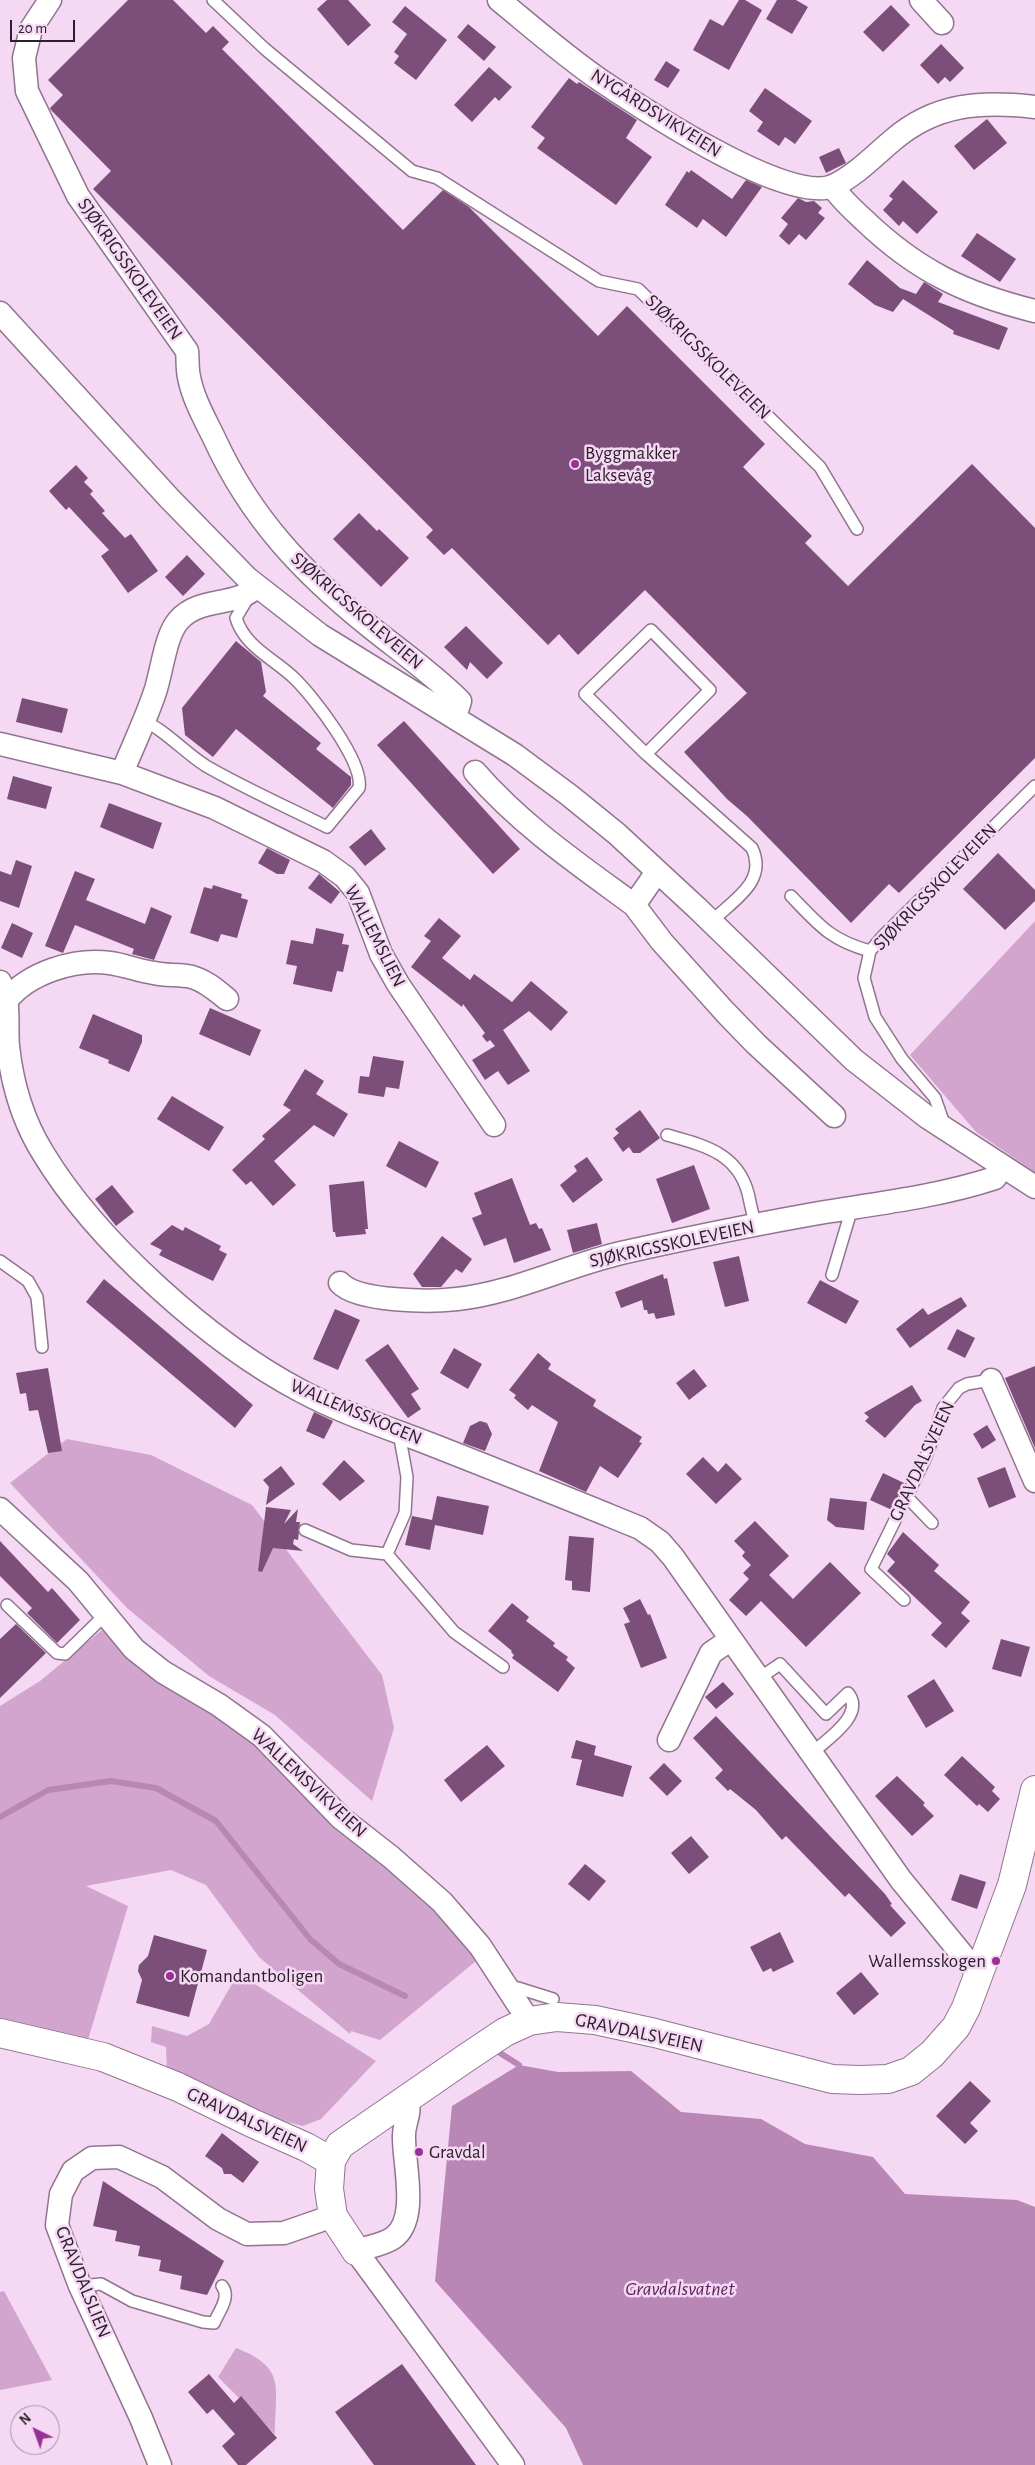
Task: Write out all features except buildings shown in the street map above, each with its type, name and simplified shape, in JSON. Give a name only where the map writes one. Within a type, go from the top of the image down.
[{"type":"main road","name":"GRAVDALSVEIEN","points":[[0,2033],[103,2057],[178,2087],[306,2147],[331,2161],[340,2145],[407,2097],[505,2032],[529,2020],[557,2017],[595,2020],[655,2033],[832,2079],[888,2079],[911,2071],[932,2054],[956,2027],[979,1975],[1012,1885],[1035,1790]]},
{"type":"main road","points":[[331,2161],[329,2189],[333,2216],[356,2251]]},
{"type":"street","name":"SJØKRIGSSKOLEVEIEN","points":[[50,0],[31,29],[24,58],[27,91],[78,196],[187,351],[188,377],[223,457],[242,492],[270,532],[304,570],[368,626],[444,685],[460,701],[455,718]]},
{"type":"street","name":"NYGÅRDSVIKVEIEN","points":[[499,0],[599,79],[706,146],[782,181],[806,186],[832,186]]},
{"type":"street","points":[[921,0],[942,23]]},
{"type":"street","points":[[1035,108],[997,103],[975,104],[932,116],[902,132],[863,165],[832,186],[840,198],[895,249],[930,272],[977,294],[1035,311]]},
{"type":"street","name":"SJØKRIGSSKOLEVEIEN","points":[[0,313],[254,590],[320,635],[515,755],[569,795],[617,834],[854,1060],[945,1129],[1035,1187]]},
{"type":"street","points":[[122,773],[162,671],[170,635],[178,620],[195,607],[254,590]]},
{"type":"street","name":"WALLEMSLIEN","points":[[0,744],[122,773],[216,808],[323,861],[345,877],[358,893],[381,954],[398,984],[494,1125]]},
{"type":"street","points":[[475,772],[516,816],[634,905],[662,942],[725,1012],[756,1044],[834,1116]]},
{"type":"street","points":[[634,905],[657,872]]},
{"type":"street","name":"WALLEMSSKOGEN","points":[[227,999],[210,986],[192,977],[164,975],[108,963],[81,963],[38,976],[3,992],[8,1045],[15,1086],[31,1131],[66,1188],[100,1228],[157,1285],[210,1330],[252,1362],[325,1403],[640,1528],[660,1542],[673,1556],[730,1640],[901,1880],[979,1975]]},
{"type":"street","name":"SJØKRIGSSKOLEVEIEN","points":[[340,1283],[354,1293],[418,1302],[458,1299],[518,1285],[622,1253],[764,1224],[974,1185],[995,1178],[1002,1166]]},
{"type":"street","name":"GRAVDALSVEIEN","points":[[991,1380],[1035,1481]]},
{"type":"street","name":"WALLEMSVIKVEIEN","points":[[0,1509],[72,1575],[134,1649],[162,1672],[219,1706],[262,1736],[341,1818],[442,1902],[480,1946],[505,1987],[529,2020]]},
{"type":"street","points":[[669,1740],[711,1653],[730,1640]]},
{"type":"street","points":[[407,2097],[410,2110],[403,2136],[408,2206],[403,2228],[392,2238],[356,2251],[513,2465]]},
{"type":"street","name":"GRAVDALSLIEN","points":[[160,2465],[141,2418],[80,2286],[57,2225],[61,2194],[73,2170],[92,2158],[119,2157],[162,2177],[218,2219],[247,2234],[284,2233],[333,2216]]},
{"type":"lane","name":"SJØKRIGSSKOLEVEIEN","points":[[213,0],[265,49],[412,170],[437,178],[599,281],[638,288],[820,467],[857,529]]},
{"type":"lane","points":[[143,721],[152,724],[184,752],[207,766],[327,827],[359,788],[361,780],[354,763],[313,698],[293,677],[256,647],[240,630],[236,618],[254,590]]},
{"type":"lane","points":[[646,754],[710,690],[651,630],[585,694],[646,754],[740,835],[752,848],[758,860],[757,872],[750,884],[711,922]]},
{"type":"lane","name":"SJØKRIGSSKOLEVEIEN","points":[[945,1129],[935,1098],[902,1059],[875,1017],[864,978],[870,951],[1035,786]]},
{"type":"lane","points":[[791,896],[827,933],[846,944],[870,951]]},
{"type":"lane","points":[[667,1135],[705,1145],[726,1159],[744,1177],[756,1226],[764,1224]]},
{"type":"lane","points":[[832,1275],[852,1208]]},
{"type":"lane","points":[[0,1260],[28,1281],[37,1297],[42,1346]]},
{"type":"lane","name":"GRAVDALSVEIEN","points":[[904,1600],[871,1569],[926,1457],[943,1408],[959,1388],[967,1384],[991,1380]]},
{"type":"lane","points":[[387,1554],[405,1513],[407,1477],[399,1433]]},
{"type":"lane","points":[[907,1497],[932,1523]]},
{"type":"lane","points":[[305,1530],[351,1550],[387,1554],[454,1632],[503,1667]]},
{"type":"lane","points":[[7,1605],[57,1653],[65,1654],[105,1615]]},
{"type":"lane","points":[[758,1678],[780,1664],[826,1714],[848,1693],[852,1698],[853,1711],[848,1719],[812,1754]]},
{"type":"lane","points":[[505,1987],[518,1988],[553,1999]]},
{"type":"lane","points":[[80,2286],[101,2284],[132,2300],[203,2322],[214,2323],[227,2297],[226,2290],[222,2286]]},
{"type":"shaded area","points":[[1035,921],[1035,1172],[976,1132],[910,1055]]},
{"type":"shaded area","points":[[67,1439],[151,1455],[252,1505],[382,1675],[394,1728],[372,1801],[275,1715],[209,1676],[127,1608],[10,1483]]},
{"type":"shaded area","points":[[102,1630],[139,1669],[211,1712],[279,1762],[332,1822],[453,1926],[476,1961],[380,2040],[351,2031],[350,2034],[259,1957],[206,1885],[171,1870],[86,1886],[128,1906],[87,2043],[0,2018],[0,1706],[40,1681]]},
{"type":"shaded area","points":[[247,1979],[376,2061],[321,2119],[303,2126],[279,2120],[167,2072],[166,2047],[151,2042],[152,2026],[187,2036],[209,2024],[233,1982]]},
{"type":"shaded area","points":[[4,2291],[52,2380],[0,2390],[0,2292]]},
{"type":"shaded area","points":[[236,2348],[264,2363],[271,2372],[275,2381],[276,2391],[275,2434],[218,2377]]},
{"type":"water","name":"Gravdalsvatnet","points":[[519,2065],[558,2072],[631,2071],[681,2112],[761,2119],[805,2144],[873,2157],[905,2194],[1017,2200],[1035,2207],[1035,2465],[583,2465],[566,2428],[435,2281],[452,2106]]},
{"type":"waterway","points":[[0,1817],[48,1790],[111,1781],[156,1788],[216,1821],[310,1939],[339,1964],[405,1996]]},
{"type":"waterway","points":[[500,2053],[519,2065]]},
{"type":"place","name":"Byggmakker Laksevåg","points":[[575,464]]},
{"type":"place","name":"Wallemsskogen","points":[[996,1961]]},
{"type":"place","name":"Komandantboligen","points":[[170,1976]]},
{"type":"place","name":"Gravdal","points":[[419,2152]]}]
